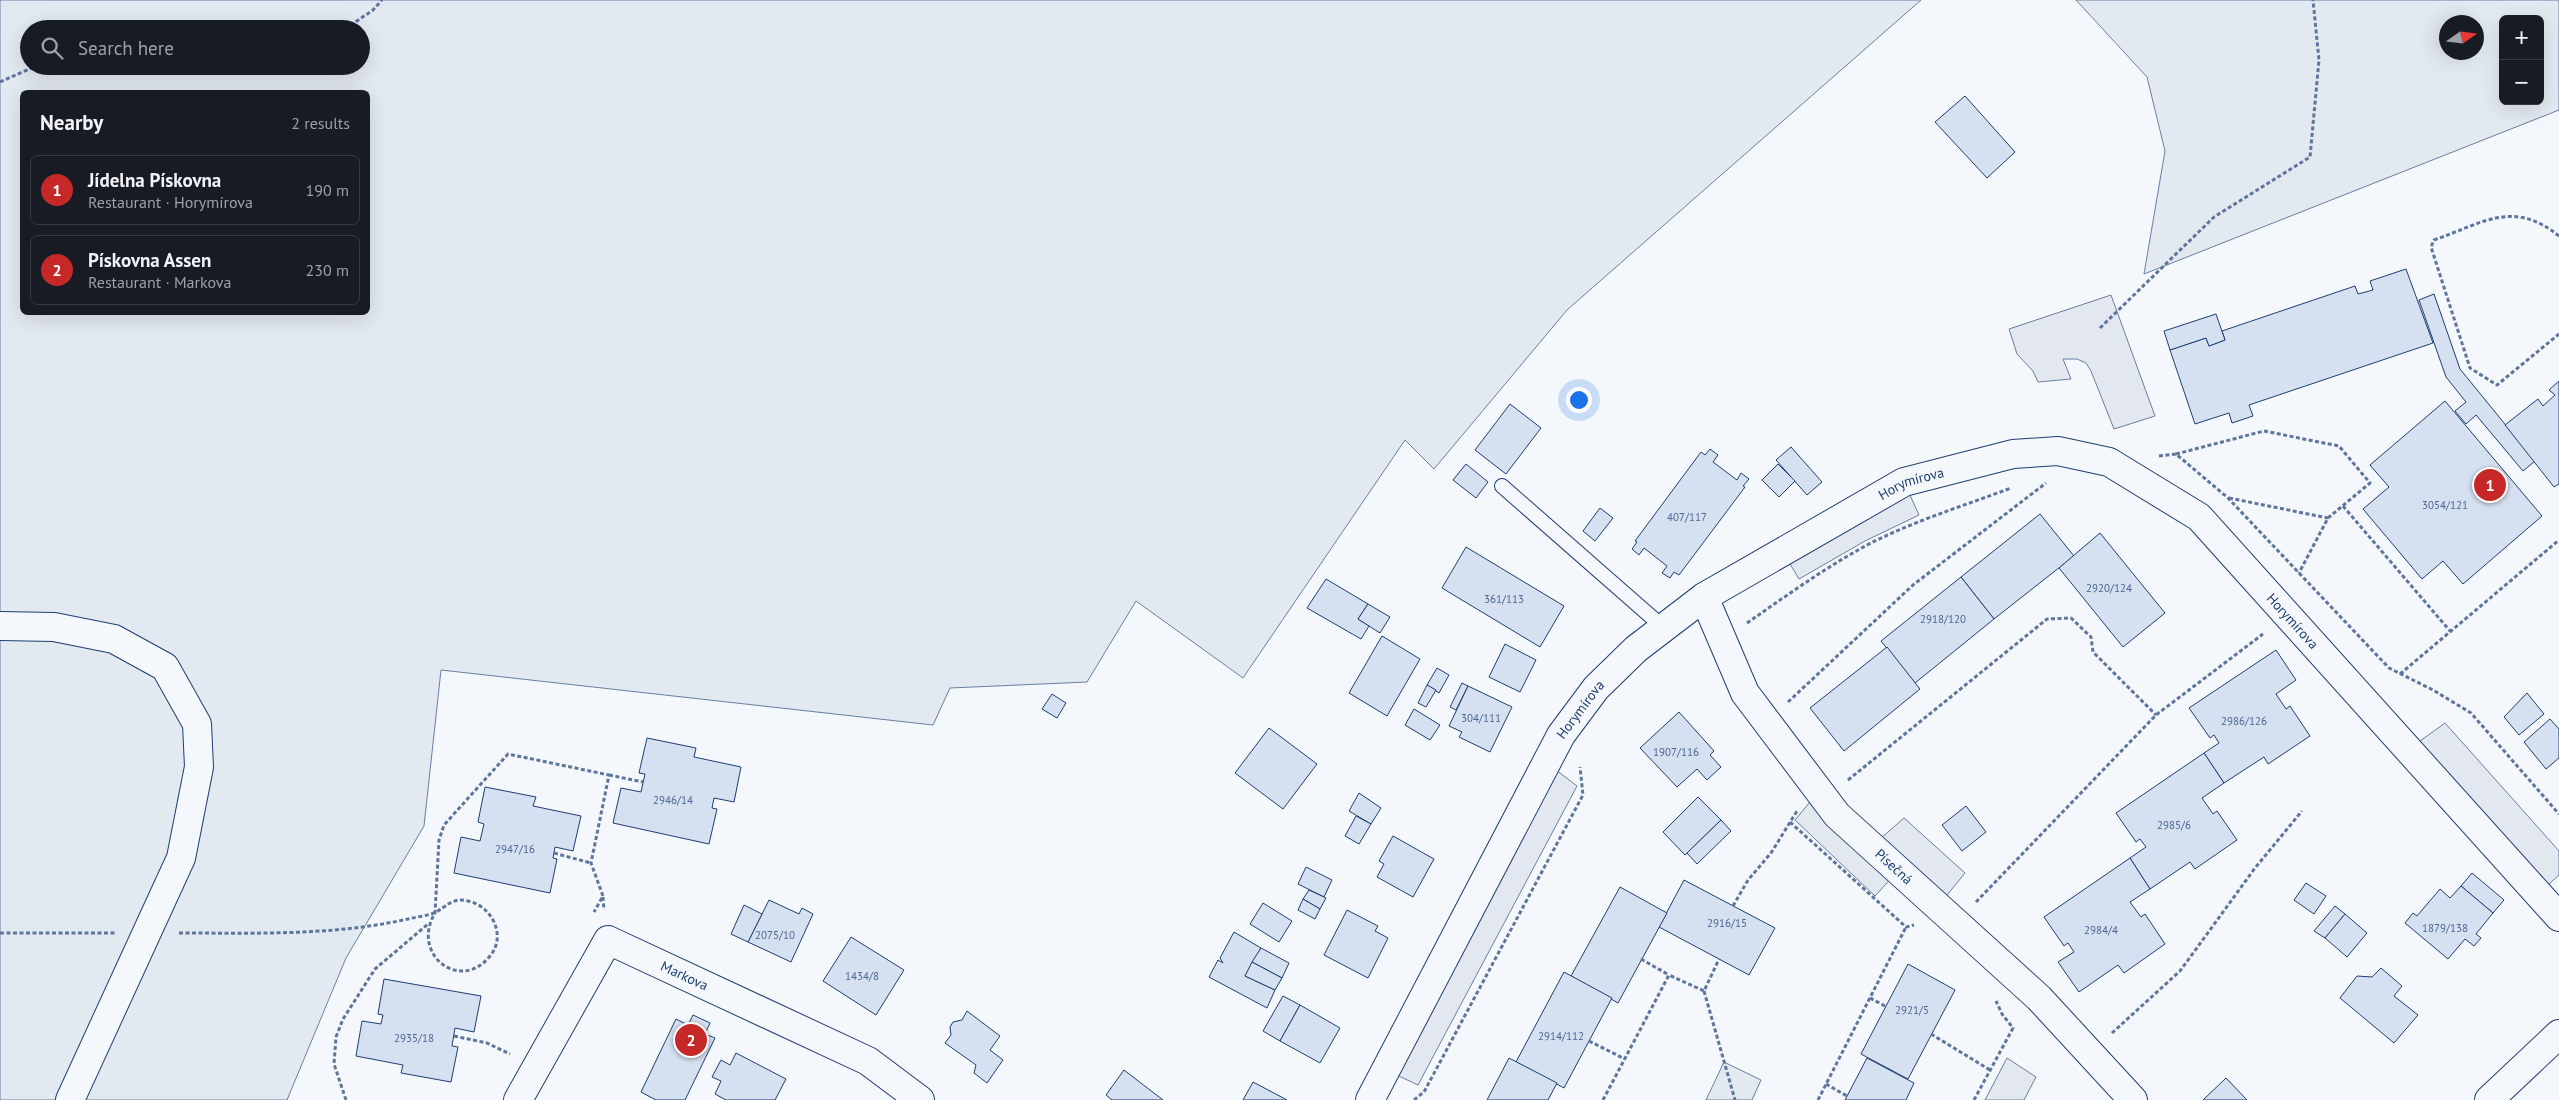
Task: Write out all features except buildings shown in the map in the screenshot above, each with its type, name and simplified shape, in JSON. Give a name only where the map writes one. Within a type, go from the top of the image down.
[{"type":"street","name":"Horymírova","points":[[1370,1100],[1561,735],[1596,688],[1636,649],[1704,597],[1904,482],[2013,454],[2058,451],[2109,462],[2200,517],[2559,917]]},
{"type":"street","name":"Písečná","points":[[1704,597],[1745,693],[1837,814],[2039,998],[2133,1100]]},
{"type":"street","points":[[0,626],[54,627],[114,639],[165,667],[197,724],[199,767],[181,858],[70,1100]]},
{"type":"street","name":"Markova","points":[[518,1100],[608,940],[868,1061],[920,1100]]},
{"type":"street","points":[[2489,1100],[2559,1034]]},
{"type":"lane","points":[[1502,486],[1664,628]]},
{"type":"path","points":[[358,20],[373,10],[382,0]]},
{"type":"path","points":[[2100,328],[2214,217],[2310,157],[2319,60],[2313,0]]},
{"type":"path","points":[[0,82],[20,73]]},
{"type":"path","points":[[2559,236],[2525,216],[2505,215],[2434,240],[2431,248],[2470,368],[2497,385],[2559,334]]},
{"type":"path","points":[[2157,456],[2176,454],[2264,431],[2339,446],[2370,483],[2328,518],[2299,573]]},
{"type":"path","points":[[2176,454],[2228,498],[2389,668],[2433,690],[2471,713],[2559,814]]},
{"type":"path","points":[[1786,704],[1912,586],[2051,480],[2043,481]]},
{"type":"path","points":[[1722,638],[1869,544],[1946,510],[2012,487]]},
{"type":"path","points":[[2228,498],[2328,518]]},
{"type":"path","points":[[2343,506],[2450,632]]},
{"type":"path","points":[[2400,674],[2559,540]]},
{"type":"path","points":[[1847,781],[2047,619],[2070,618],[2090,637],[2092,652],[2156,715]]},
{"type":"path","points":[[1974,904],[2156,715],[2266,632]]},
{"type":"path","points":[[435,913],[439,840],[444,825],[508,754],[643,782]]},
{"type":"path","points":[[1414,1100],[1424,1092],[1583,795],[1579,760]]},
{"type":"path","points":[[594,913],[602,896],[590,863],[609,775]]},
{"type":"path","points":[[1733,906],[1748,880],[1771,853],[1799,809]]},
{"type":"path","points":[[2090,1053],[2180,971],[2255,868],[2302,811]]},
{"type":"path","points":[[1790,822],[1906,927]]},
{"type":"path","points":[[554,853],[590,863]]},
{"type":"path","points":[[346,1100],[334,1064],[336,1037],[343,1019],[375,969],[428,923],[444,905],[454,901],[466,900],[477,904],[487,911],[494,920],[497,932],[496,944],[492,954],[475,969],[463,971],[447,967],[433,956],[428,946],[426,934],[428,923]]},
{"type":"path","points":[[0,933],[309,933],[380,925],[435,913]]},
{"type":"path","points":[[1818,1100],[1906,927],[1923,923]]},
{"type":"path","points":[[1641,959],[1669,975],[1704,991]]},
{"type":"path","points":[[1720,959],[1704,991],[1735,1100]]},
{"type":"path","points":[[1603,1100],[1669,975]]},
{"type":"path","points":[[1974,1100],[2013,1028],[2002,1014],[1994,997]]},
{"type":"path","points":[[1870,998],[1886,1006]]},
{"type":"path","points":[[1932,1034],[1990,1070]]},
{"type":"path","points":[[454,1036],[487,1043],[512,1055]]},
{"type":"path","points":[[1589,1041],[1625,1059]]},
{"type":"path","points":[[1826,1084],[1847,1096]]},
{"type":"shaded area","points":[[0,0],[1921,0],[1567,310],[1434,469],[1405,440],[1243,678],[1136,601],[1087,682],[950,688],[933,725],[441,670],[424,826],[346,958],[287,1100],[0,1100]]},
{"type":"shaded area","points":[[2076,0],[2559,0],[2559,110],[2144,274],[2165,151],[2147,77]]},
{"type":"shaded area","points":[[2111,295],[2155,416],[2114,429],[2086,363],[2077,359],[2063,359],[2071,379],[2038,382],[2033,371],[2017,354],[2009,329]]},
{"type":"shaded area","points":[[1904,482],[1919,515],[1865,541],[1799,579],[1783,552]]},
{"type":"shaded area","points":[[2445,723],[2559,851],[2559,875],[2538,894],[2409,749]]},
{"type":"shaded area","points":[[1547,763],[1577,786],[1418,1085],[1386,1070]]},
{"type":"shaded area","points":[[1819,791],[1872,846],[1904,818],[1965,873],[1938,906],[1898,871],[1875,896],[1795,820]]},
{"type":"shaded area","points":[[2007,1058],[2036,1077],[2024,1100],[1985,1100]]},
{"type":"shaded area","points":[[1724,1062],[1761,1080],[1752,1100],[1706,1100]]},
{"type":"place","name":"Jídelna Pískovna","points":[[2490,485]]},
{"type":"place","name":"Pískovna Assen","points":[[691,1040]]}]
